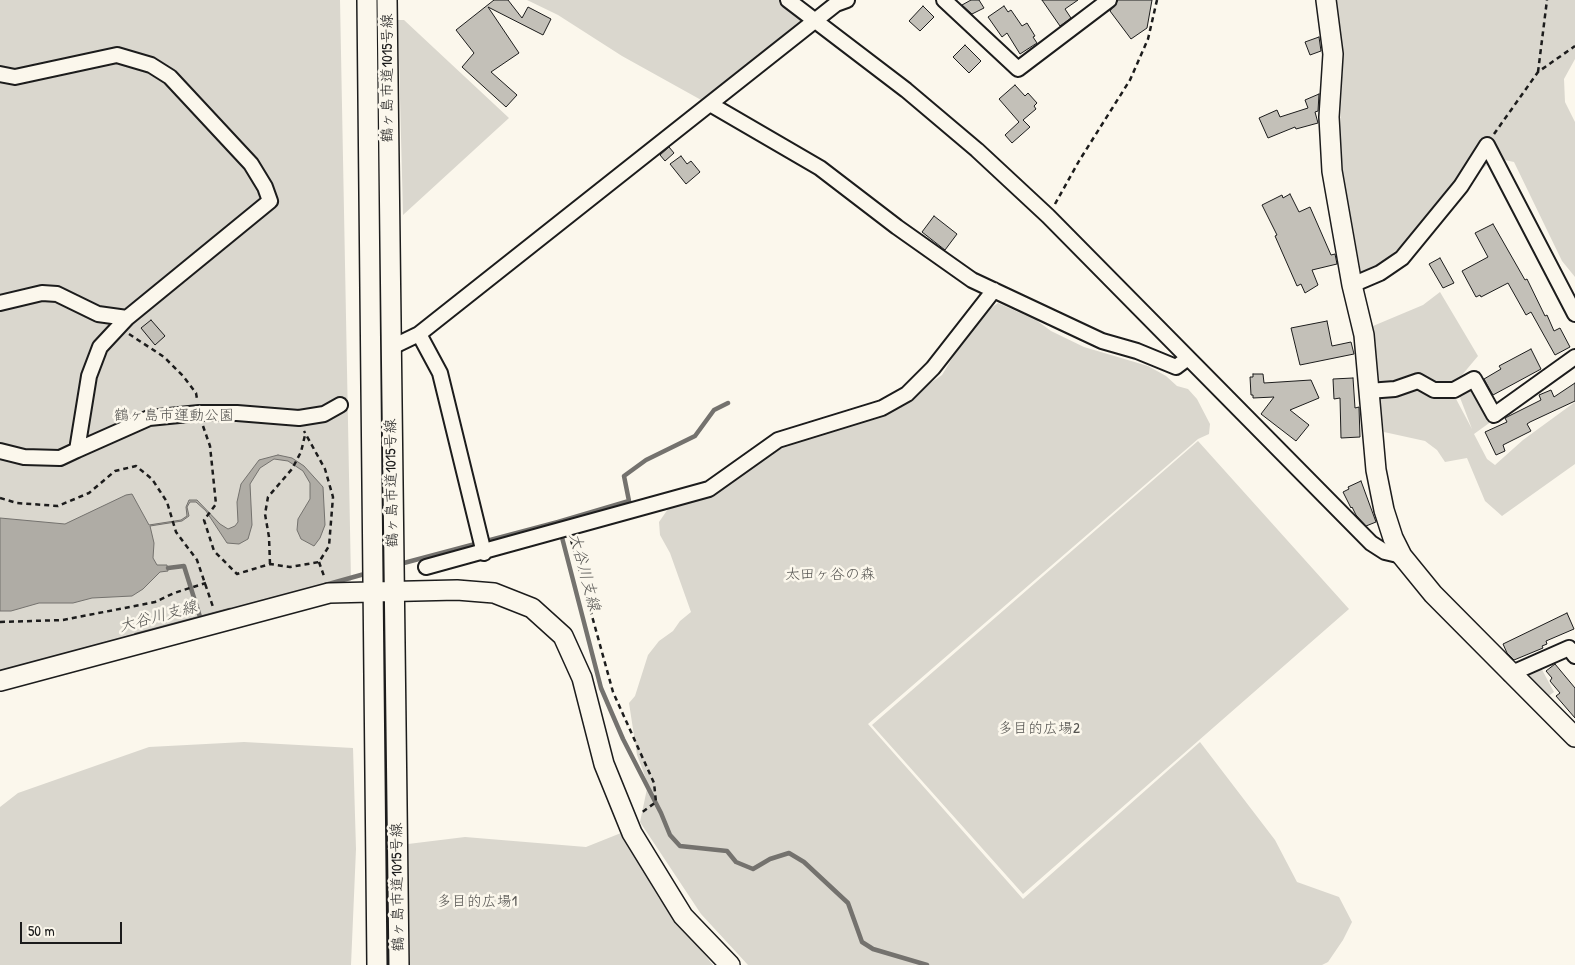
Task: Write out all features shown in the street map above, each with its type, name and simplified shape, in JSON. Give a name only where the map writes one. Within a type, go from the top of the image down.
[{"type":"street","name":"鶴ヶ島市道1015号線","points":[[367,0],[375,590],[377,965]]},
{"type":"street","name":"鶴ヶ島市道1015号線","points":[[387,0],[399,965]]},
{"type":"street","points":[[788,0],[906,90],[977,150],[1048,216],[1372,543],[1385,552],[1402,556]]},
{"type":"street","points":[[390,348],[418,334],[836,4],[847,0]]},
{"type":"street","points":[[944,0],[1018,69],[1109,0]]},
{"type":"street","points":[[1326,0],[1333,54],[1329,141],[1352,285],[1364,335],[1376,470],[1384,510],[1393,538],[1402,556],[1433,594],[1510,674],[1575,737]]},
{"type":"street","points":[[0,74],[15,76],[116,55],[151,65],[176,84],[251,164],[265,187],[270,201],[123,323],[100,347],[89,376],[77,450]]},
{"type":"street","points":[[710,104],[820,168],[897,227],[972,280],[1102,341],[1137,351],[1162,363],[1176,367],[1188,358]]},
{"type":"street","points":[[1352,285],[1380,273],[1402,258],[1461,186],[1487,144]]},
{"type":"street","points":[[1487,144],[1575,314]]},
{"type":"street","points":[[426,567],[710,489],[778,440],[882,408],[907,394],[933,368],[994,290]]},
{"type":"street","points":[[0,303],[42,293],[57,294],[98,314],[123,323]]},
{"type":"street","points":[[418,334],[440,373],[484,552]]},
{"type":"street","points":[[1368,391],[1395,389],[1418,381],[1434,390],[1454,390],[1474,379],[1494,415],[1575,357]]},
{"type":"street","points":[[0,450],[24,457],[60,458],[149,418],[199,413],[237,413],[299,418],[324,414],[340,405]]},
{"type":"street","points":[[0,681],[329,592],[457,590],[494,593],[532,608],[563,636],[582,678],[604,764],[632,833],[683,916],[730,965]]},
{"type":"street","points":[[1510,674],[1569,648],[1575,656]]},
{"type":"path","points":[[1048,216],[1079,161],[1130,80],[1148,39],[1157,0]]},
{"type":"path","points":[[1538,72],[1547,0]]},
{"type":"path","points":[[1487,144],[1509,110],[1538,72],[1575,46]]},
{"type":"path","points":[[123,323],[164,357],[183,376],[196,393],[199,413],[210,446],[216,504],[204,520],[214,550],[237,574],[270,564],[290,567],[319,562],[329,546],[333,497],[326,469],[305,434],[299,418]]},
{"type":"path","points":[[270,564],[270,536],[265,514],[268,497],[292,469],[301,452],[305,434]]},
{"type":"path","points":[[0,498],[17,503],[58,506],[89,493],[115,471],[136,466],[152,478],[168,502],[176,532],[196,560],[206,583],[218,623]]},
{"type":"path","points":[[568,529],[613,692],[654,783],[656,802],[641,813]]},
{"type":"path","points":[[0,622],[63,620],[155,602],[174,593],[206,583]]},
{"type":"green space","name":"鶴ヶ島市運動公園","points":[[0,0],[340,0],[351,581],[0,677]]},
{"type":"green space","points":[[527,0],[796,0],[807,15],[703,101],[622,56],[558,15]]},
{"type":"green space","points":[[1335,0],[1575,0],[1575,59],[1564,79],[1565,102],[1575,122],[1575,277],[1562,261],[1514,162],[1495,158],[1471,179],[1453,184],[1403,245],[1378,265],[1361,273],[1343,173],[1340,133],[1343,49]]},
{"type":"green space","points":[[398,20],[404,20],[509,118],[403,215]]},
{"type":"green space","points":[[1440,292],[1478,356],[1457,381],[1441,386],[1405,382],[1378,383],[1373,370],[1369,336],[1373,326],[1423,305]]},
{"type":"green space","name":"太田ヶ谷の森","points":[[998,303],[1036,320],[1051,331],[1084,347],[1148,366],[1166,376],[1177,386],[1188,389],[1197,399],[1210,424],[1209,434],[1198,439],[868,724],[1023,899],[1200,742],[1275,840],[1297,882],[1339,897],[1352,922],[1343,940],[1328,962],[1322,965],[748,965],[701,914],[640,822],[648,784],[637,755],[629,703],[635,696],[648,655],[659,641],[673,631],[680,621],[691,612],[670,553],[660,535],[659,522],[668,509],[699,500],[723,486],[775,445],[902,403],[942,375],[970,329],[987,311]]},
{"type":"green space","points":[[1472,387],[1492,421],[1474,434],[1487,459],[1495,465],[1523,440],[1575,402],[1575,464],[1502,516],[1485,501],[1467,458],[1445,462],[1437,450],[1425,441],[1384,432],[1379,396],[1413,388],[1423,390],[1431,396],[1455,397],[1472,429],[1459,395]]},
{"type":"green space","name":"多目的広場2","points":[[1198,441],[1349,609],[1023,894],[872,725]]},
{"type":"green space","points":[[1540,666],[1554,692],[1546,698],[1526,678],[1527,671]]},
{"type":"green space","points":[[244,742],[353,748],[356,849],[351,965],[0,965],[0,807],[18,793],[149,747]]},
{"type":"green space","name":"多目的広場1","points":[[621,833],[659,898],[713,965],[410,965],[408,844],[465,837],[586,847]]},
{"type":"shaded area","points":[[278,455],[292,458],[304,466],[323,487],[325,525],[320,538],[314,546],[301,539],[297,530],[298,519],[310,499],[310,483],[303,471],[288,461],[274,459],[260,468],[250,484],[252,525],[248,539],[239,544],[227,543],[206,511],[196,502],[190,502],[187,507],[189,516],[182,521],[150,526],[154,543],[153,558],[157,565],[167,565],[168,571],[160,572],[143,589],[132,596],[92,598],[73,603],[39,603],[11,611],[0,611],[0,518],[65,524],[126,495],[132,494],[149,525],[181,520],[187,516],[186,507],[189,500],[197,500],[220,524],[228,529],[235,526],[238,522],[237,502],[241,484],[259,460]]},
{"type":"building","points":[[494,0],[508,0],[522,18],[528,7],[551,19],[543,35],[488,7],[519,53],[491,72],[517,95],[506,107],[462,67],[474,53],[456,30]]},
{"type":"building","points":[[971,0],[979,0],[984,8],[972,14],[962,5]]},
{"type":"building","points":[[1042,0],[1078,0],[1065,9],[1071,18],[1060,26]]},
{"type":"building","points":[[1118,0],[1152,0],[1147,28],[1131,39],[1110,11]]},
{"type":"building","points":[[923,6],[934,17],[920,31],[909,21]]},
{"type":"building","points":[[1004,6],[1008,12],[1011,10],[1022,26],[1027,23],[1035,36],[1033,37],[1037,43],[1020,54],[1007,33],[1002,37],[988,17]]},
{"type":"building","points":[[1319,37],[1321,51],[1310,55],[1305,42]]},
{"type":"building","points":[[965,45],[981,61],[969,73],[953,57]]},
{"type":"building","points":[[1015,85],[1025,96],[1028,93],[1037,103],[1034,106],[1036,109],[1023,120],[1030,127],[1012,143],[1005,135],[1019,122],[999,99]]},
{"type":"building","points":[[1319,94],[1318,111],[1315,112],[1318,123],[1296,129],[1295,127],[1268,138],[1259,118],[1277,110],[1280,117],[1308,108],[1305,100]]},
{"type":"building","points":[[669,147],[674,153],[665,161],[660,155]]},
{"type":"building","points":[[681,156],[687,164],[691,161],[700,172],[686,184],[670,164]]},
{"type":"building","points":[[1290,194],[1299,212],[1310,207],[1331,255],[1335,254],[1337,264],[1312,270],[1318,285],[1305,293],[1301,284],[1297,286],[1275,236],[1277,235],[1262,205],[1282,195],[1283,198]]},
{"type":"building","points":[[934,216],[957,234],[945,250],[922,232]]},
{"type":"building","points":[[1493,224],[1525,280],[1527,279],[1554,331],[1560,328],[1570,347],[1555,355],[1531,312],[1526,315],[1508,283],[1481,297],[1480,295],[1476,297],[1462,271],[1488,257],[1475,233]]},
{"type":"building","points":[[1440,258],[1454,283],[1443,288],[1429,264]]},
{"type":"building","points":[[151,320],[165,336],[155,345],[141,328]]},
{"type":"building","points":[[1327,321],[1332,346],[1351,342],[1354,354],[1300,365],[1291,328]]},
{"type":"building","points":[[1531,349],[1541,369],[1493,395],[1484,379],[1501,369],[1499,366]]},
{"type":"building","points":[[1253,374],[1263,374],[1264,383],[1311,380],[1319,398],[1290,410],[1309,425],[1296,441],[1261,414],[1274,397],[1253,398],[1253,395],[1251,395],[1250,377],[1253,377]]},
{"type":"building","points":[[1353,378],[1355,408],[1359,407],[1360,437],[1341,438],[1340,398],[1334,399],[1333,379]]},
{"type":"building","points":[[1575,383],[1575,401],[1527,424],[1531,431],[1503,445],[1505,451],[1496,455],[1485,432],[1507,422],[1505,418],[1541,400],[1539,395],[1551,390],[1554,397]]},
{"type":"building","points":[[1361,481],[1376,522],[1366,526],[1351,508],[1343,492],[1349,489],[1348,487]]},
{"type":"building","points":[[1567,613],[1574,629],[1546,641],[1547,644],[1542,646],[1543,648],[1514,660],[1507,653],[1503,644]]},
{"type":"building","points":[[1555,664],[1575,688],[1575,718],[1556,696],[1560,693],[1550,681],[1552,678],[1546,671]]},
{"type":"waterway","points":[[558,522],[629,501],[624,476],[646,460],[695,436],[714,410],[728,403]]},
{"type":"waterway","name":"大谷川支線","points":[[400,564],[558,522],[601,688],[623,739],[661,813],[670,835],[680,846],[727,851],[736,862],[753,869],[770,859],[789,853],[804,862],[848,903],[862,942],[873,949],[927,965]]},
{"type":"waterway","points":[[168,568],[184,566],[200,617]]},
{"type":"waterway","name":"大谷川支線","points":[[325,585],[368,573]]},
{"type":"waterway","name":"大谷川支線","points":[[136,635],[230,610]]}]
